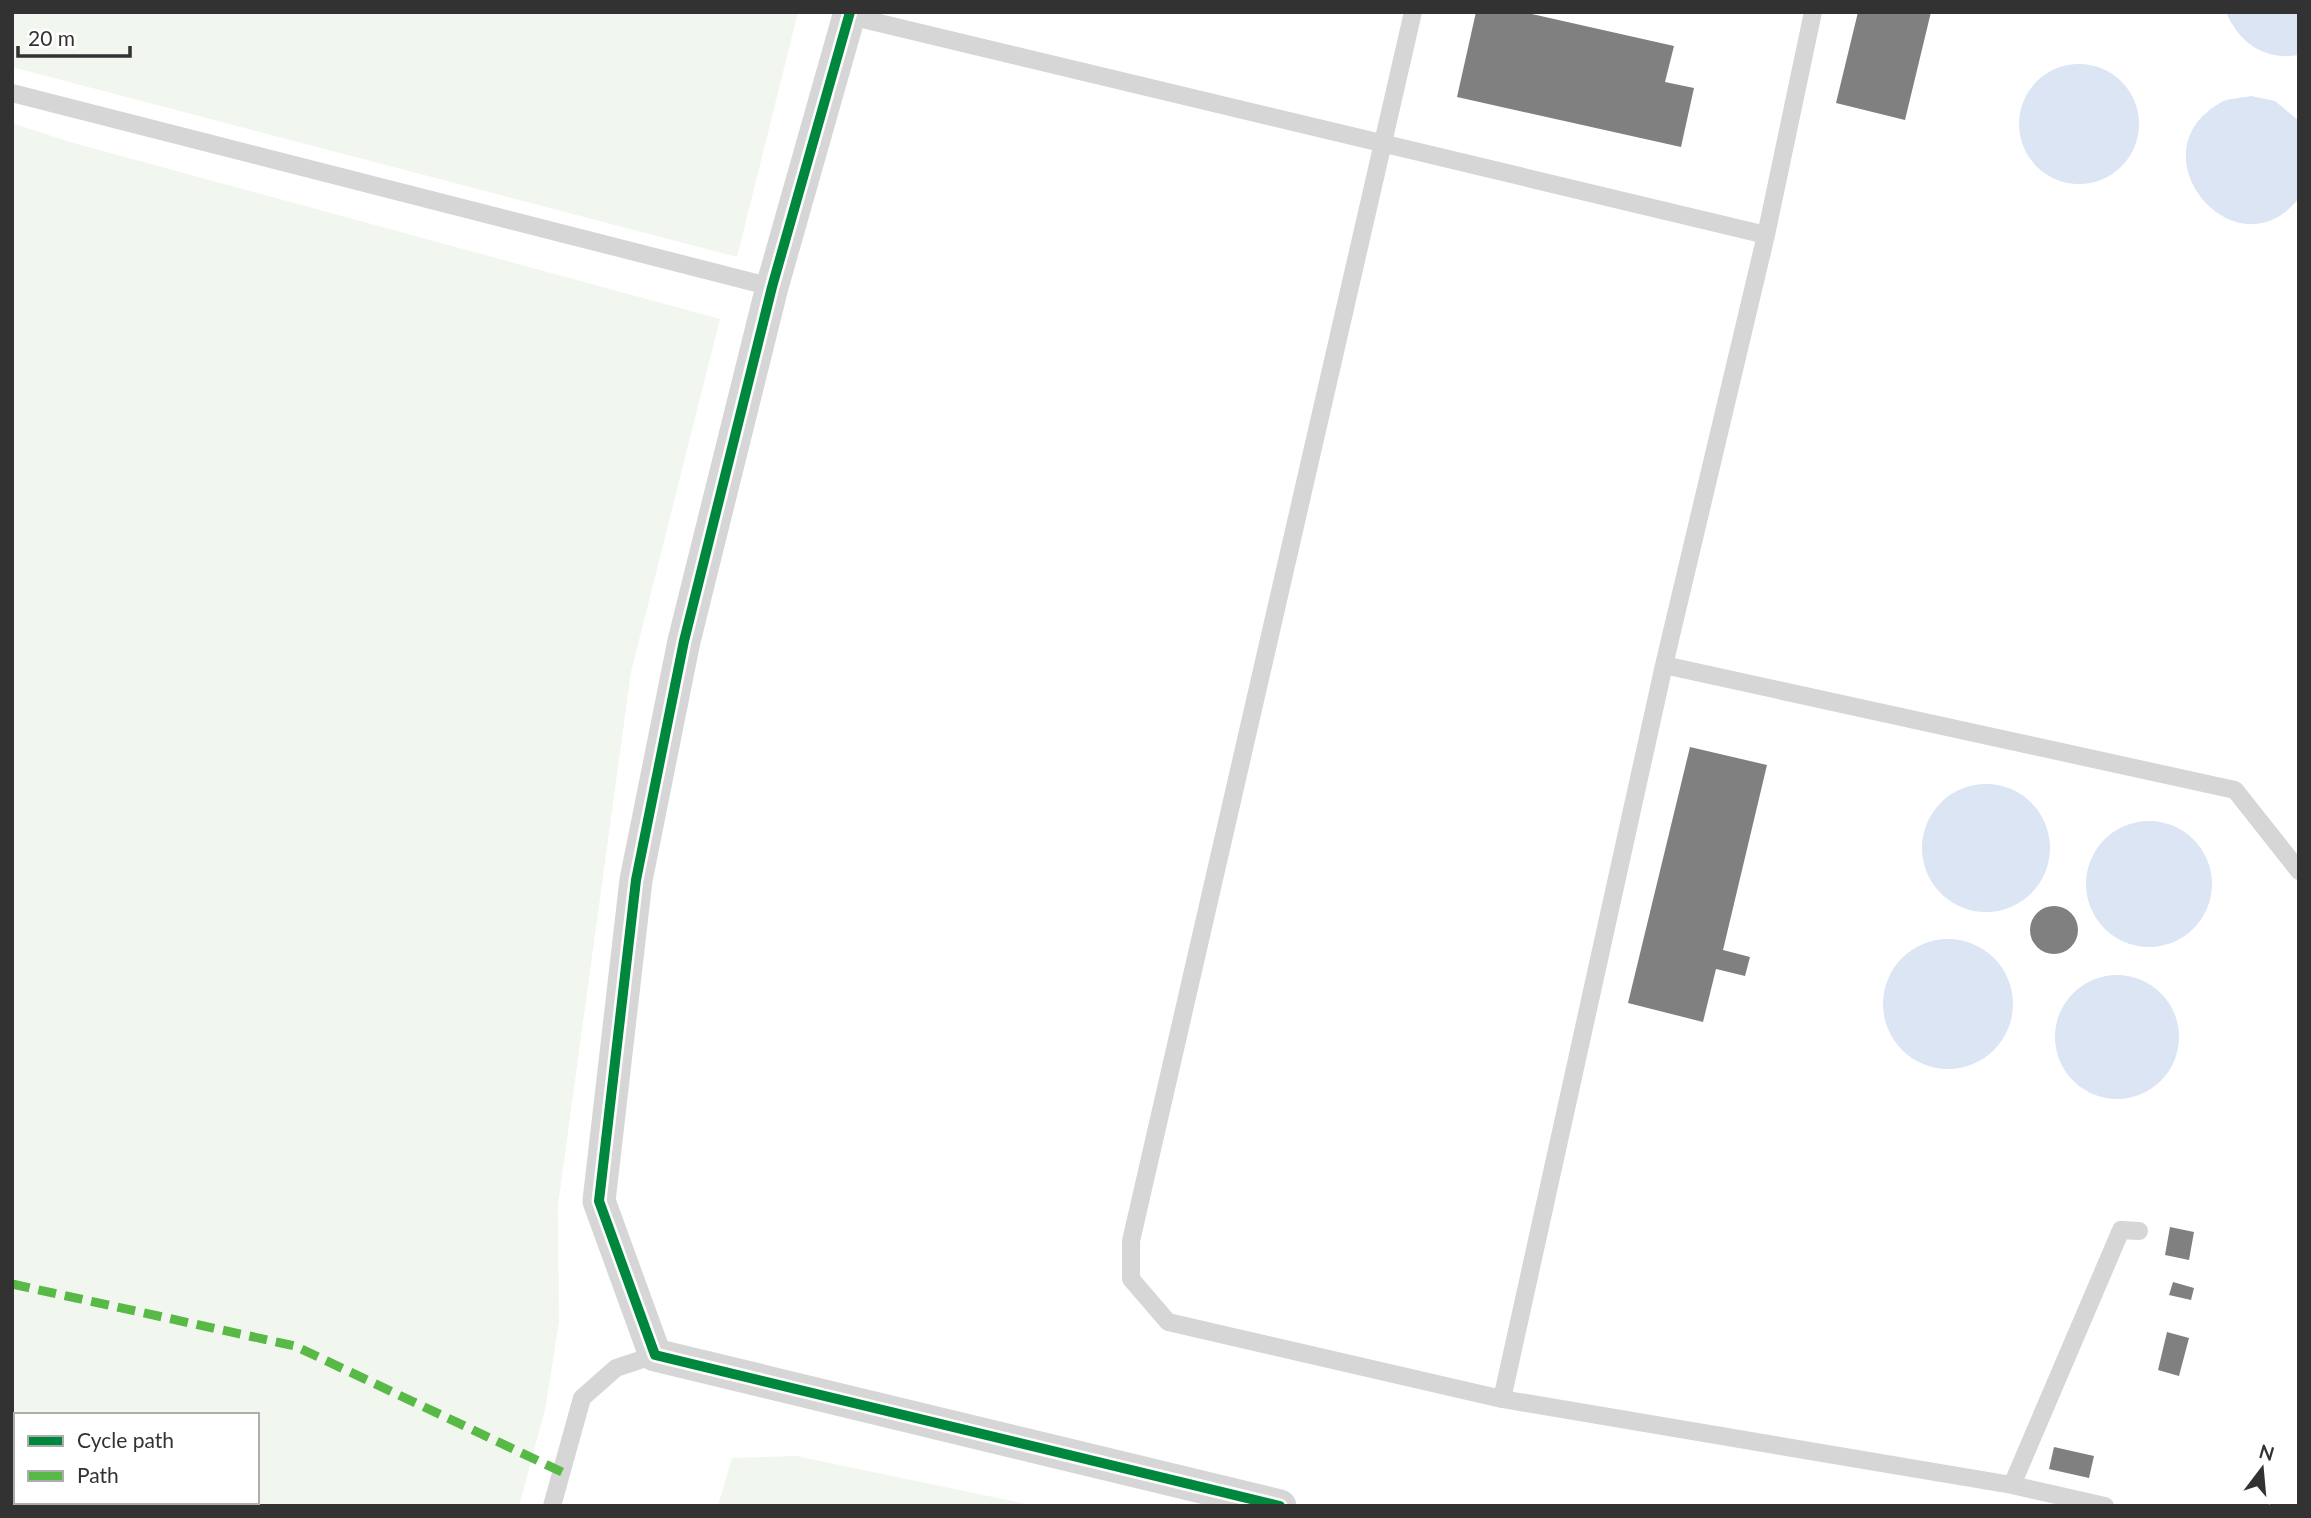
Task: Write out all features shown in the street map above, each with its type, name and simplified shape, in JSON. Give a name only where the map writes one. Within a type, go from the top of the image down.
[{"type":"street","points":[[850,14],[772,287],[684,641],[636,880],[599,1201],[654,1355],[1268,1504]]},
{"type":"lane","points":[[1413,12],[1131,1241],[1131,1279],[1168,1322],[1502,1399],[2012,1485],[2105,1506]]},
{"type":"lane","points":[[1502,1399],[1664,665],[1766,235],[1813,12]]},
{"type":"lane","points":[[850,14],[1766,235]]},
{"type":"lane","points":[[12,93],[772,287]]},
{"type":"lane","points":[[1664,665],[2235,790],[2299,871]]},
{"type":"lane","points":[[2012,1485],[2121,1230],[2138,1231]]},
{"type":"lane","points":[[552,1506],[582,1398],[616,1368],[654,1355]]},
{"type":"shaded area","points":[[12,12],[798,12],[737,257],[12,67]]},
{"type":"shaded area","points":[[12,123],[70,142],[720,319],[631,672],[558,1205],[559,1322],[545,1410],[519,1506],[12,1506]]},
{"type":"shaded area","points":[[796,1456],[1036,1506],[718,1506],[732,1458]]},
{"type":"water","points":[[2226,12],[2299,12],[2299,55],[2275,55],[2255,47],[2238,33]]},
{"type":"water","points":[[2079,64],[2102,68],[2122,81],[2135,101],[2139,124],[2135,147],[2122,167],[2102,180],[2079,184],[2056,180],[2036,167],[2023,147],[2019,124],[2023,101],[2036,81],[2056,68]]},
{"type":"water","points":[[2251,96],[2275,101],[2299,121],[2299,198],[2274,219],[2248,224],[2223,217],[2203,200],[2190,177],[2186,151],[2195,125],[2220,103]]},
{"type":"water","points":[[1986,784],[2010,789],[2031,803],[2045,824],[2050,848],[2045,872],[2031,893],[2010,907],[1986,912],[1962,907],[1941,893],[1927,872],[1922,848],[1927,824],[1941,803],[1962,789]]},
{"type":"water","points":[[2149,821],[2173,826],[2194,839],[2207,860],[2212,884],[2207,908],[2194,929],[2173,942],[2149,947],[2125,942],[2104,929],[2091,908],[2086,884],[2091,860],[2104,839],[2125,826]]},
{"type":"water","points":[[1948,939],[1973,944],[1994,958],[2008,979],[2013,1004],[2008,1029],[1994,1050],[1973,1064],[1948,1069],[1923,1064],[1902,1050],[1888,1029],[1883,1004],[1888,979],[1902,958],[1923,944]]},
{"type":"water","points":[[2117,975],[2141,979],[2161,993],[2175,1013],[2179,1037],[2175,1061],[2161,1081],[2141,1095],[2117,1099],[2093,1095],[2073,1081],[2059,1061],[2055,1037],[2059,1013],[2073,993],[2093,979]]},
{"type":"building","points":[[1476,12],[1523,12],[1674,46],[1665,82],[1694,88],[1681,147],[1457,97]]},
{"type":"building","points":[[1858,12],[1931,12],[1905,120],[1836,103]]},
{"type":"building","points":[[1690,747],[1767,765],[1723,950],[1750,957],[1745,976],[1716,969],[1703,1022],[1628,1003]]},
{"type":"building","points":[[2054,906],[2063,907],[2071,913],[2077,921],[2077,939],[2071,947],[2063,953],[2054,954],[2045,953],[2037,947],[2031,939],[2030,930],[2031,921],[2037,913],[2045,907]]},
{"type":"building","points":[[2170,1227],[2194,1232],[2189,1260],[2165,1255]]},
{"type":"building","points":[[2173,1282],[2194,1288],[2191,1300],[2169,1295]]},
{"type":"building","points":[[2167,1332],[2189,1338],[2179,1376],[2158,1370]]},
{"type":"building","points":[[2054,1447],[2094,1456],[2089,1478],[2049,1469]]},
{"type":"marked path","points":[[12,1284],[295,1346],[562,1472]]},
{"type":"cycle path","points":[[850,12],[772,287],[684,641],[636,880],[599,1201],[655,1355],[1280,1506]]}]
